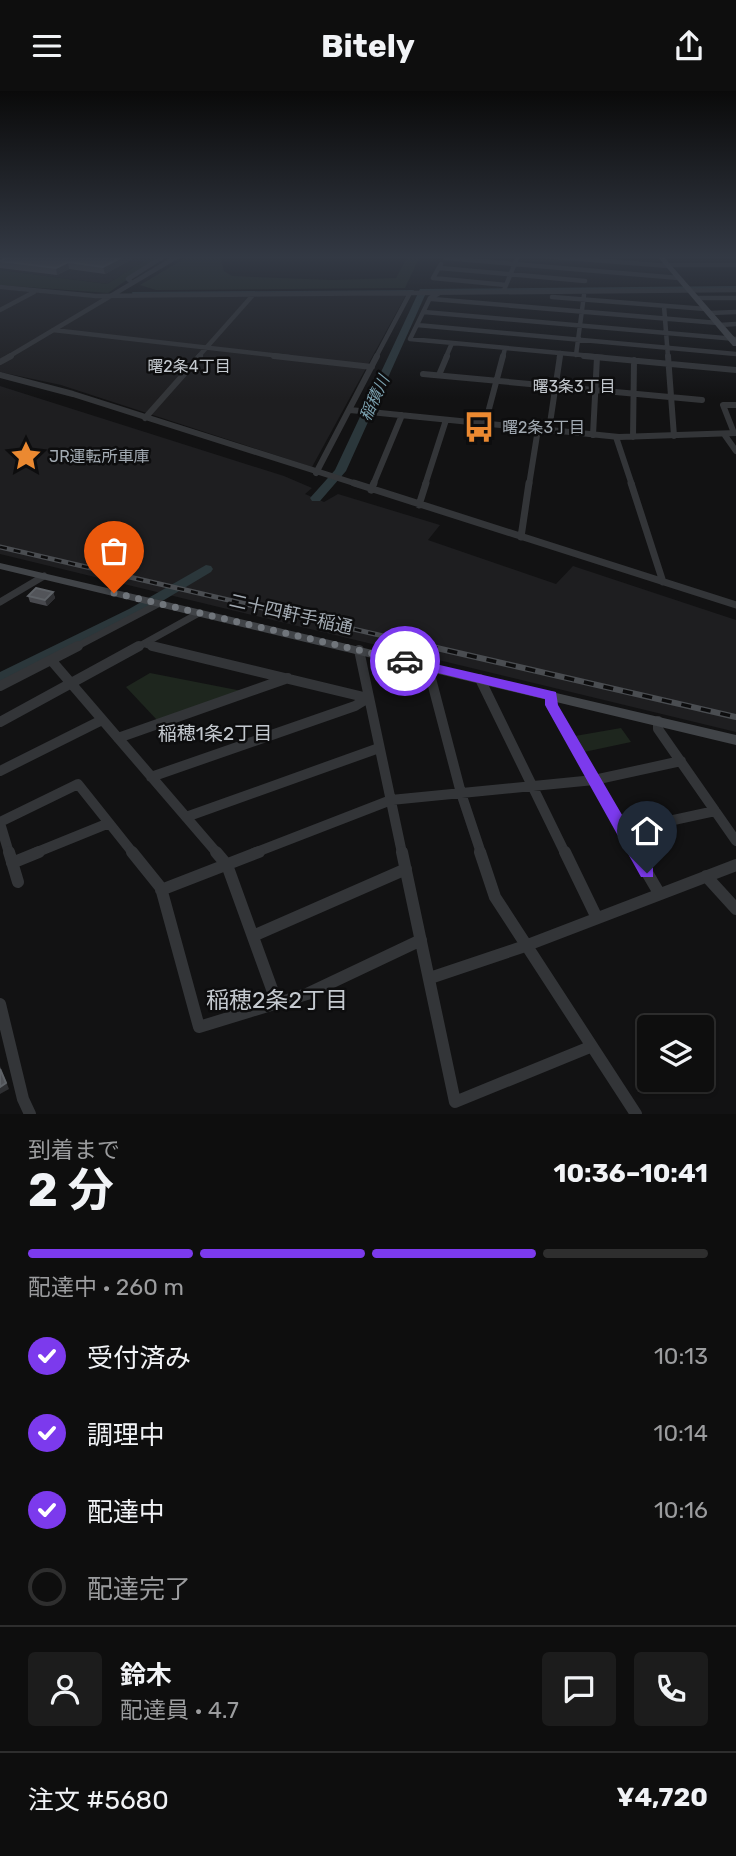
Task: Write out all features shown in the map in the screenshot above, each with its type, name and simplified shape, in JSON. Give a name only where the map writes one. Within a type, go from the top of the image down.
[{"type":"street","points":[[0,362],[97,304]]},
{"type":"street","points":[[145,418],[245,304]]},
{"type":"street","points":[[316,473],[405,304]]},
{"type":"street","points":[[428,304],[410,339],[736,370]]},
{"type":"street","points":[[485,304],[736,324]]},
{"type":"street","points":[[576,355],[583,304]]},
{"type":"street","points":[[638,304],[736,313]]},
{"type":"street","points":[[702,304],[735,341]]},
{"type":"street","points":[[487,347],[500,305]]},
{"type":"street","points":[[664,306],[674,436]]},
{"type":"street","points":[[424,312],[735,341]]},
{"type":"street","points":[[417,325],[736,354]]},
{"type":"street","points":[[53,330],[372,367]]},
{"type":"street","points":[[439,375],[452,343]]},
{"type":"street","points":[[485,424],[505,348]]},
{"type":"street","points":[[549,430],[560,353]]},
{"type":"street","points":[[593,435],[597,357]]},
{"type":"street","points":[[633,437],[634,360]]},
{"type":"street","points":[[423,374],[702,400]]},
{"type":"street","points":[[0,375],[145,418],[736,605]]},
{"type":"street","points":[[350,410],[633,437],[735,433],[723,405],[736,405]]},
{"type":"street","points":[[370,489],[402,415]]},
{"type":"street","points":[[419,505],[446,420]]},
{"type":"street","points":[[521,537],[538,429]]},
{"type":"street","points":[[724,434],[736,451]]},
{"type":"street","points":[[616,437],[663,582]]},
{"type":"street","name":"二十四軒手稲通","points":[[0,566],[480,678],[734,742]]},
{"type":"street","points":[[0,602],[44,576]]},
{"type":"street","points":[[0,686],[158,602]]},
{"type":"street","points":[[0,722],[199,613]]},
{"type":"street","points":[[145,644],[368,698]]},
{"type":"street","points":[[359,650],[455,1102],[590,1047]]},
{"type":"street","points":[[51,660],[227,865],[277,1003]]},
{"type":"street","points":[[428,667],[461,793],[495,897],[636,1114]]},
{"type":"street","points":[[118,738],[288,678]]},
{"type":"street","points":[[480,678],[596,916]]},
{"type":"street","points":[[552,696],[551,705],[659,893]]},
{"type":"street","points":[[151,776],[355,706],[368,698]]},
{"type":"street","points":[[0,771],[102,720]]},
{"type":"street","points":[[658,721],[659,729],[736,841]]},
{"type":"street","points":[[186,817],[379,748]]},
{"type":"street","points":[[161,890],[391,800],[594,780],[681,761]]},
{"type":"street","points":[[18,882],[0,822],[78,784],[161,890],[199,1027],[307,994],[421,940]]},
{"type":"street","points":[[623,831],[715,811]]},
{"type":"street","points":[[12,863],[109,823]]},
{"type":"street","points":[[430,978],[525,946],[596,916],[736,865]]},
{"type":"street","points":[[253,936],[405,869]]},
{"type":"street","points":[[706,876],[736,909]]},
{"type":"street","points":[[0,1004],[23,1099],[30,1114]]},
{"type":"shaded area","points":[[0,304],[401,304],[312,467],[61,385],[0,372]]},
{"type":"shaded area","points":[[0,386],[284,476],[312,488],[305,494],[324,502],[338,494],[440,525],[428,540],[556,584],[573,566],[736,620],[736,732],[0,554]]},
{"type":"shaded area","points":[[150,673],[242,691],[157,720],[126,687]]},
{"type":"shaded area","points":[[621,728],[631,742],[584,752],[575,736]]},
{"type":"building","points":[[36,588],[53,592],[45,600],[28,596]]},
{"type":"building","points":[[0,1069],[6,1083],[0,1087]]},
{"type":"waterway","points":[[316,498],[340,471],[417,304]]},
{"type":"waterway","name":"稲積川","points":[[0,679],[134,612],[206,569]]},
{"type":"railway","points":[[0,547],[435,648]]},
{"type":"railway","points":[[428,646],[736,717]]},
{"type":"way so far","points":[[114,593],[405,661]]},
{"type":"place","name":"曙2条3丁目","points":[[479,427]]},
{"type":"place","name":"JR運転所車庫","points":[[26,456]]},
{"type":"district","name":"曙2条4丁目","points":[[189,366]]},
{"type":"district","name":"曙3条3丁目","points":[[574,386]]},
{"type":"district","name":"稲穂1条2丁目","points":[[215,733]]},
{"type":"district","name":"稲穂2条2丁目","points":[[277,1000]]},
{"type":"route","points":[[405,661],[552,696],[551,705],[647,873]]}]
